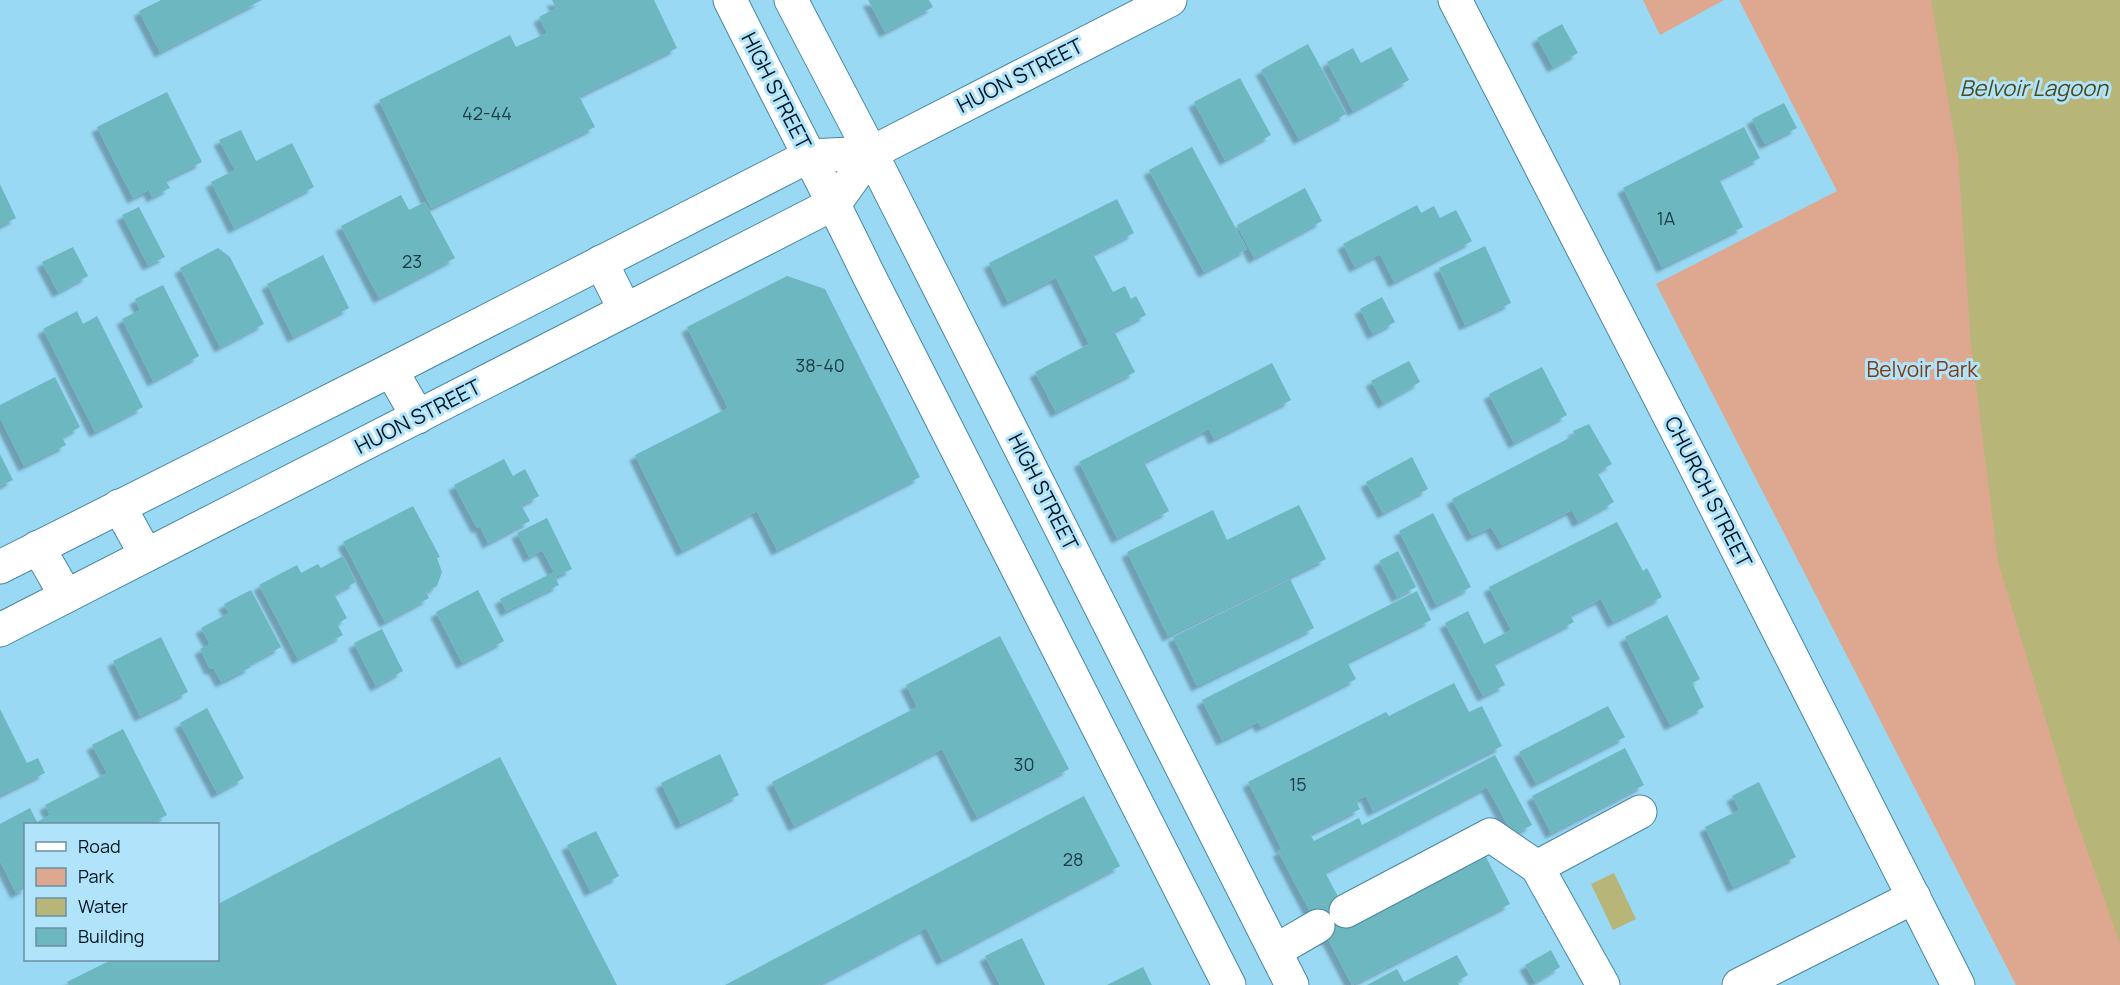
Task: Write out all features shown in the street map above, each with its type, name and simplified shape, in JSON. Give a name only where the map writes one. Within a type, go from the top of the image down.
[{"type":"street","name":"HIGH STREET","points":[[730,0],[835,203],[878,293],[1229,985]]},
{"type":"street","name":"HIGH STREET","points":[[791,0],[871,153],[1292,985]]},
{"type":"street","name":"HUON STREET","points":[[871,153],[1118,12],[1170,0]]},
{"type":"street","name":"CHURCH STREET","points":[[1455,0],[1958,985]]},
{"type":"street","points":[[0,567],[809,156],[871,153]]},
{"type":"street","points":[[835,203],[871,153]]},
{"type":"street","name":"HUON STREET","points":[[0,630],[835,203]]},
{"type":"street","points":[[601,262],[625,310]]},
{"type":"street","points":[[391,370],[418,417]]},
{"type":"street","points":[[119,506],[146,555]]},
{"type":"street","points":[[38,547],[66,596]]},
{"type":"street","points":[[1536,867],[1640,812]]},
{"type":"street","points":[[1275,951],[1490,835],[1536,867],[1603,985]]},
{"type":"street","points":[[1739,985],[1914,897]]},
{"type":"green space","points":[[1643,0],[1724,0],[1660,35]]},
{"type":"green space","name":"Belvoir Park","points":[[1739,0],[2120,0],[2120,985],[2016,985],[1656,284],[1837,191]]},
{"type":"water","name":"Belvoir Lagoon","points":[[1931,0],[2120,0],[2120,944],[2073,810],[1998,562],[1971,345],[1958,156]]},
{"type":"water","points":[[1614,873],[1636,919],[1613,930],[1591,884]]},
{"type":"building","points":[[161,0],[262,0],[160,52],[139,11]]},
{"type":"building","points":[[552,0],[654,0],[677,48],[579,96],[595,127],[431,208],[379,100],[510,35],[516,47],[547,33],[539,17],[556,8]]},
{"type":"building","points":[[868,0],[929,0],[933,7],[885,32]]},
{"type":"building","points":[[1562,24],[1578,53],[1553,67],[1537,38]]},
{"type":"building","points":[[1308,44],[1346,114],[1299,139],[1261,70]]},
{"type":"building","points":[[1391,47],[1409,80],[1353,111],[1327,62],[1353,48],[1361,63]]},
{"type":"building","points":[[1240,78],[1271,135],[1225,160],[1194,102]]},
{"type":"building","points":[[167,92],[202,162],[165,180],[170,188],[152,197],[149,190],[133,198],[97,127]]},
{"type":"building","points":[[1784,103],[1797,128],[1765,144],[1752,119]]},
{"type":"building","points":[[1744,127],[1760,158],[1719,179],[1743,227],[1662,267],[1623,188]]},
{"type":"building","points":[[241,130],[256,161],[292,143],[314,187],[234,228],[211,182],[235,170],[219,140]]},
{"type":"building","points":[[1192,147],[1247,249],[1204,272],[1149,170]]},
{"type":"building","points":[[0,184],[16,218],[0,226]]},
{"type":"building","points":[[1305,188],[1322,221],[1254,258],[1237,225]]},
{"type":"building","points":[[401,195],[409,210],[425,202],[455,258],[379,298],[341,226]]},
{"type":"building","points":[[1117,199],[1134,233],[1093,254],[1113,292],[1125,286],[1131,299],[1136,296],[1146,315],[1114,331],[1135,372],[1056,412],[1035,372],[1089,344],[1056,278],[1008,302],[989,263]]},
{"type":"building","points":[[1417,205],[1421,213],[1434,206],[1440,218],[1456,210],[1472,241],[1394,282],[1380,254],[1355,267],[1343,244]]},
{"type":"building","points":[[139,207],[165,257],[148,265],[122,215]]},
{"type":"building","points":[[1485,246],[1511,303],[1465,325],[1439,268]]},
{"type":"building","points":[[73,247],[88,276],[58,292],[42,262]]},
{"type":"building","points":[[218,248],[230,257],[264,324],[220,347],[180,268]]},
{"type":"building","points":[[323,255],[349,308],[293,337],[267,284]]},
{"type":"building","points":[[787,276],[825,289],[920,477],[777,550],[757,511],[682,551],[635,455],[728,408],[687,327]]},
{"type":"building","points":[[163,285],[199,356],[153,381],[122,319],[140,310],[135,299]]},
{"type":"building","points":[[1382,297],[1395,322],[1373,334],[1360,309]]},
{"type":"building","points":[[77,311],[83,324],[97,316],[143,407],[95,432],[43,329]]},
{"type":"building","points":[[1409,361],[1420,382],[1383,403],[1371,381]]},
{"type":"building","points":[[1272,363],[1291,400],[1214,439],[1209,429],[1144,462],[1169,511],[1117,538],[1079,462]]},
{"type":"building","points":[[1542,367],[1567,415],[1514,443],[1489,394]]},
{"type":"building","points":[[55,377],[80,427],[62,437],[66,445],[24,466],[0,418],[0,405]]},
{"type":"building","points":[[1589,424],[1612,464],[1597,472],[1614,502],[1578,522],[1572,510],[1502,545],[1491,527],[1472,536],[1452,499],[1575,435],[1573,431]]},
{"type":"building","points":[[0,454],[13,480],[0,486]]},
{"type":"building","points":[[1412,457],[1428,489],[1383,513],[1366,482]]},
{"type":"building","points":[[504,459],[513,476],[525,469],[539,496],[521,505],[530,521],[488,543],[480,526],[477,528],[454,485]]},
{"type":"building","points":[[1299,505],[1326,559],[1168,636],[1127,552],[1213,510],[1227,540]]},
{"type":"building","points":[[413,506],[440,557],[437,558],[442,572],[437,586],[426,592],[429,598],[385,622],[343,542]]},
{"type":"building","points":[[1433,513],[1471,587],[1436,605],[1399,531]]},
{"type":"building","points":[[547,518],[572,569],[555,577],[559,585],[506,611],[500,599],[554,572],[542,550],[529,557],[517,533]]},
{"type":"building","points":[[1617,522],[1643,571],[1647,568],[1662,597],[1613,622],[1601,599],[1570,615],[1574,622],[1494,663],[1505,685],[1483,696],[1445,623],[1468,611],[1484,644],[1511,630],[1489,587]]},
{"type":"building","points":[[1398,551],[1416,587],[1397,597],[1379,561]]},
{"type":"building","points":[[343,556],[356,582],[334,594],[347,618],[337,624],[343,635],[298,659],[259,585],[297,565],[301,573],[318,564],[321,568]]},
{"type":"building","points":[[1290,579],[1314,628],[1197,686],[1173,637]]},
{"type":"building","points":[[251,590],[281,647],[249,664],[251,667],[221,682],[214,669],[210,669],[200,649],[210,644],[201,628],[229,613],[224,604]]},
{"type":"building","points":[[478,590],[504,641],[462,663],[436,612]]},
{"type":"building","points":[[1417,591],[1431,620],[1347,662],[1356,679],[1261,727],[1258,722],[1222,740],[1202,700]]},
{"type":"building","points":[[1667,615],[1700,679],[1692,683],[1704,707],[1670,725],[1625,637]]},
{"type":"building","points":[[382,629],[403,671],[376,686],[354,643]]},
{"type":"building","points":[[1000,636],[1069,769],[977,817],[942,749],[794,826],[772,782],[917,707],[906,685]]},
{"type":"building","points":[[161,637],[188,692],[140,716],[113,661]]},
{"type":"building","points":[[1454,683],[1469,712],[1482,706],[1502,746],[1373,811],[1366,796],[1356,801],[1360,809],[1310,834],[1314,841],[1359,818],[1362,825],[1495,755],[1532,825],[1513,835],[1487,787],[1325,872],[1353,925],[1486,857],[1510,904],[1352,985],[1328,939],[1325,940],[1278,851],[1297,841],[1281,848],[1248,782],[1386,712],[1389,716]]},
{"type":"building","points":[[1608,706],[1625,737],[1536,783],[1519,752]]},
{"type":"building","points":[[207,708],[244,778],[217,793],[180,723]]},
{"type":"building","points":[[0,709],[27,763],[38,758],[45,773],[0,795]]},
{"type":"building","points":[[123,729],[167,815],[152,823],[24,823],[24,889],[16,893],[0,861],[0,824],[30,808],[37,822],[50,815],[45,805],[107,773],[92,745]]},
{"type":"building","points":[[1625,748],[1644,785],[1551,833],[1532,796]]},
{"type":"building","points":[[720,754],[739,795],[681,824],[661,783]]},
{"type":"building","points":[[500,757],[617,985],[69,985],[67,982],[109,961],[219,961],[219,903]]},
{"type":"building","points":[[1759,782],[1796,857],[1733,887],[1705,827],[1739,810],[1732,796]]},
{"type":"building","points":[[1084,796],[1120,866],[942,960],[926,928],[818,985],[725,985]]},
{"type":"building","points":[[596,831],[619,876],[590,891],[567,845]]},
{"type":"building","points":[[1022,938],[1045,985],[1000,985],[985,956]]},
{"type":"building","points":[[1551,950],[1560,967],[1535,982],[1525,965]]},
{"type":"building","points":[[1457,955],[1468,975],[1457,981],[1459,985],[1367,985],[1397,969],[1404,982]]},
{"type":"building","points":[[1143,967],[1152,985],[1107,985]]}]
